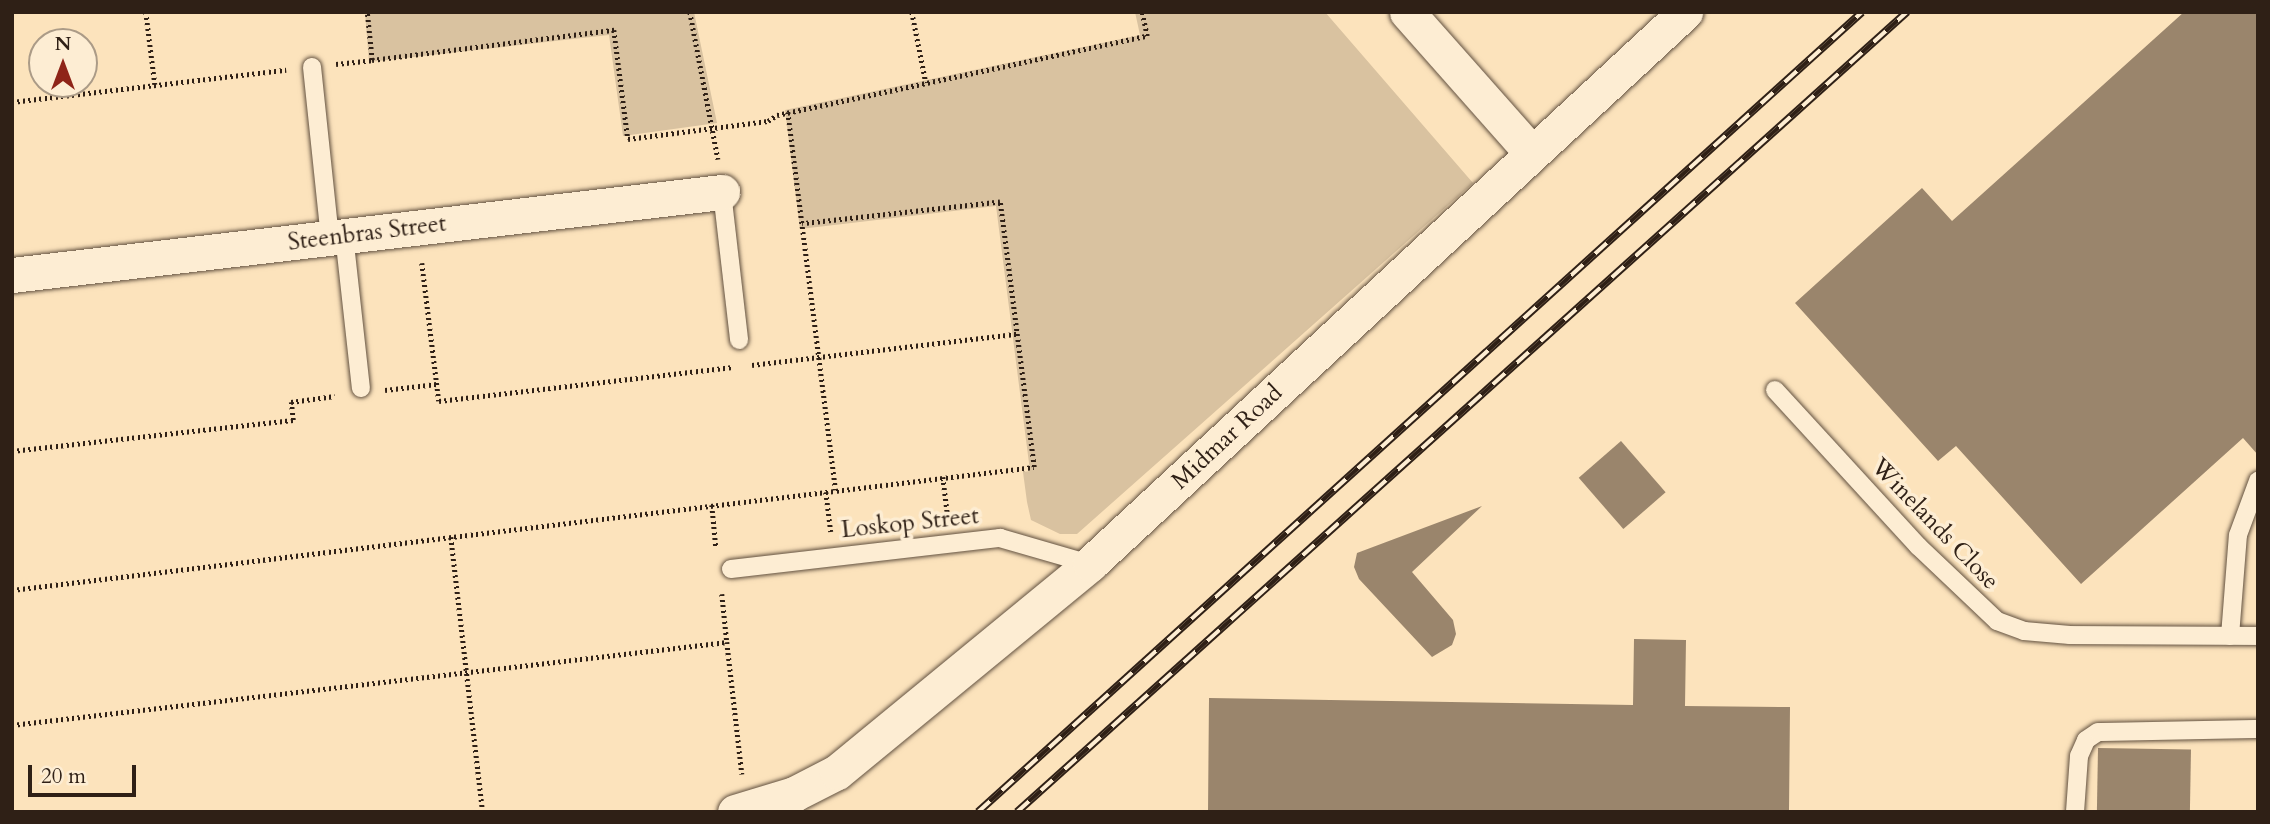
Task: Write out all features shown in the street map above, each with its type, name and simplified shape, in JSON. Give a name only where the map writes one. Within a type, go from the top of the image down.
[{"type":"street","points":[[1407,12],[1531,152]]},
{"type":"street","name":"Midmar Road","points":[[740,811],[837,772],[1090,565],[1531,152],[1685,12]]},
{"type":"street","name":"Steenbras Street","points":[[12,275],[722,192]]},
{"type":"lane","points":[[312,67],[362,390]]},
{"type":"lane","points":[[722,192],[739,340]]},
{"type":"lane","name":"Winelands Close","points":[[1775,390],[1918,546],[1997,621],[2024,631],[2070,635],[2258,636]]},
{"type":"lane","points":[[2230,636],[2238,535],[2258,481]]},
{"type":"lane","name":"Loskop Street","points":[[731,569],[951,541],[1000,538],[1090,565]]},
{"type":"lane","points":[[2075,812],[2079,756],[2086,740],[2098,732],[2258,729]]},
{"type":"path","points":[[146,12],[155,85]]},
{"type":"path","points":[[367,12],[372,60]]},
{"type":"path","points":[[690,12],[714,128],[722,192]]},
{"type":"path","points":[[912,12],[926,83]]},
{"type":"path","points":[[12,102],[614,30],[628,139],[768,121],[788,112],[1147,36],[1142,12]]},
{"type":"path","points":[[788,112],[836,490]]},
{"type":"path","points":[[12,590],[1034,467],[1000,202],[802,224]]},
{"type":"path","points":[[417,227],[439,401],[1017,334]]},
{"type":"path","points":[[12,451],[293,421],[291,402],[362,390],[437,384]]},
{"type":"path","points":[[943,477],[951,541]]},
{"type":"path","points":[[826,492],[833,556]]},
{"type":"path","points":[[451,537],[483,812]]},
{"type":"path","points":[[12,725],[727,642],[740,811]]},
{"type":"shaded area","points":[[365,12],[694,12],[717,123],[623,136],[609,35],[369,62]]},
{"type":"shaded area","points":[[1135,12],[1325,12],[1473,183],[1077,534],[1060,534],[1031,520],[1027,502],[1023,472],[1030,471],[996,206],[800,229],[785,110],[1140,35]]},
{"type":"building","points":[[2184,12],[2258,12],[2258,455],[2243,438],[2081,584],[1956,446],[1938,461],[1795,303],[1922,188],[1952,221]]},
{"type":"building","points":[[1621,441],[1666,492],[1623,529],[1579,478]]},
{"type":"building","points":[[1482,506],[1412,572],[1453,620],[1456,634],[1452,645],[1432,657],[1359,579],[1354,567],[1357,553]]},
{"type":"building","points":[[1634,639],[1686,640],[1685,706],[1790,707],[1789,812],[1208,812],[1209,698],[1633,705]]},
{"type":"building","points":[[2098,748],[2191,750],[2190,812],[2097,812]]},
{"type":"railway","points":[[978,812],[1862,12]]},
{"type":"railway","points":[[1017,812],[1907,12]]}]
